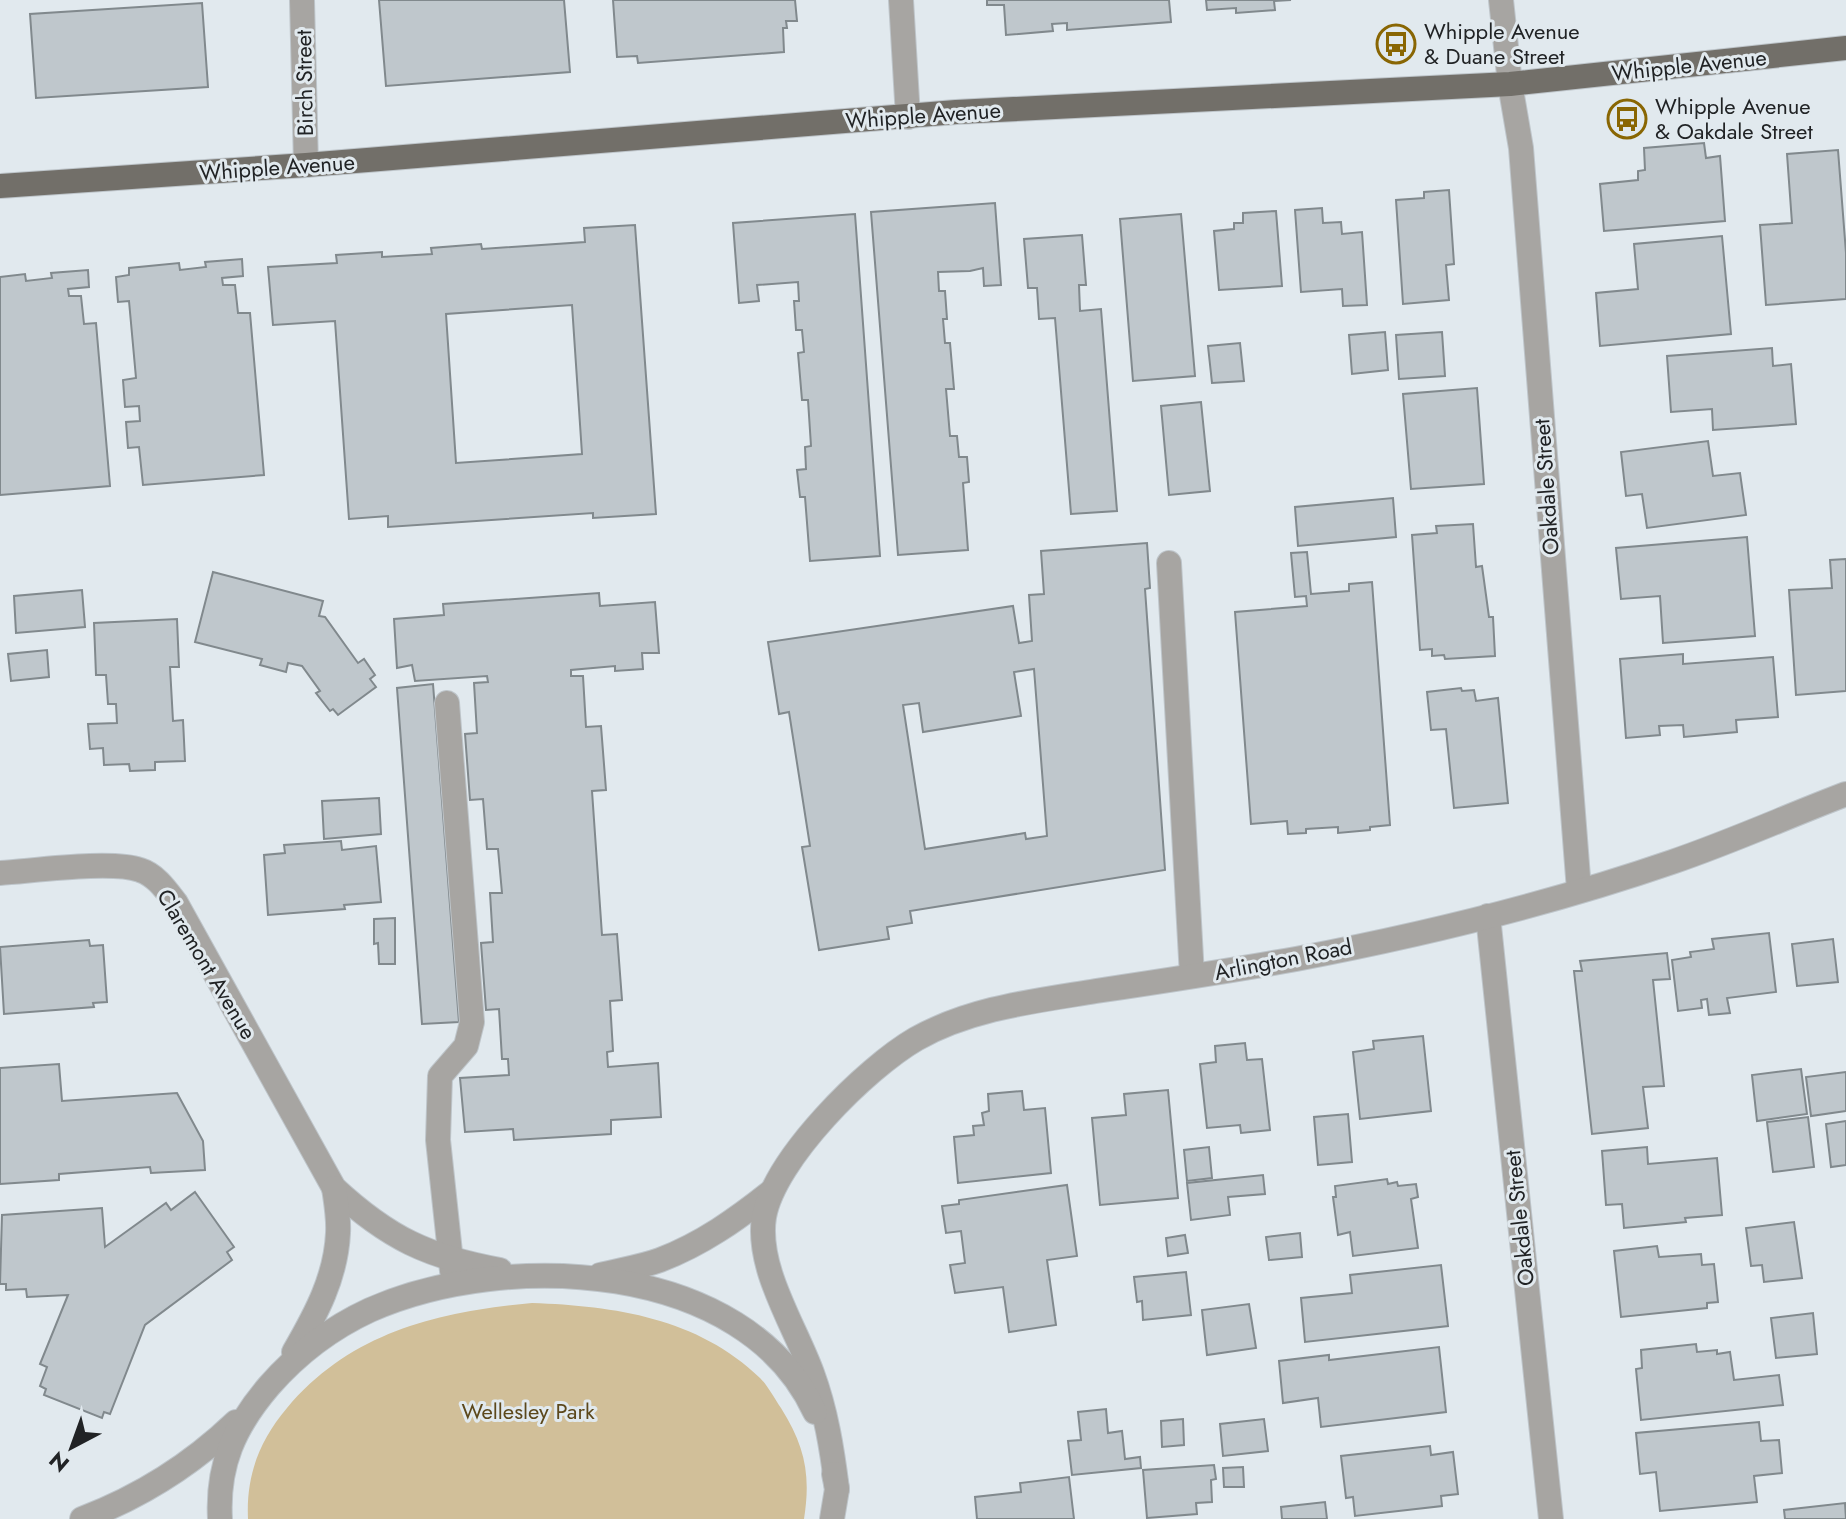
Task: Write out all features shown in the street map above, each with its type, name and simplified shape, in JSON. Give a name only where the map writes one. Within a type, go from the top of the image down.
[{"type":"main road","name":"Whipple Avenue","points":[[0,186],[306,165],[956,112],[1510,84],[1846,48]]},
{"type":"street","name":"Birch Street","points":[[302,0],[306,165]]},
{"type":"street","points":[[901,0],[908,117]]},
{"type":"street","name":"Oakdale Street","points":[[1501,0],[1521,148],[1579,890]]},
{"type":"street","points":[[1169,563],[1192,976]]},
{"type":"street","points":[[447,703],[472,1022],[466,1046],[440,1076],[438,1140],[453,1285]]},
{"type":"street","name":"Arlington Road","points":[[837,1489],[829,1427],[813,1375],[772,1277],[763,1242],[764,1217],[771,1192],[833,1108],[870,1071],[917,1038],[965,1017],[1016,1004],[1296,959],[1488,916],[1672,862],[1846,794]]},
{"type":"street","name":"Claremont Avenue","points":[[0,873],[116,866],[141,870],[162,884],[176,903],[334,1188],[362,1214],[395,1237],[432,1254],[531,1275]]},
{"type":"street","name":"Oakdale Street","points":[[1488,916],[1551,1519]]},
{"type":"street","name":"Claremont Avenue","points":[[286,1367],[316,1315],[332,1276],[338,1232],[334,1188]]},
{"type":"street","name":"Arlington Road","points":[[591,1278],[658,1261],[694,1245],[729,1224],[771,1192]]},
{"type":"street","points":[[82,1519],[136,1495],[185,1465],[255,1403],[286,1367],[324,1335],[371,1310],[422,1292],[475,1280],[531,1275],[591,1278],[647,1287],[694,1303],[753,1336],[782,1362],[812,1404],[829,1443],[837,1489],[832,1519]]},
{"type":"street","points":[[220,1519],[218,1490],[230,1445],[255,1403]]},
{"type":"green space","name":"Wellesley Park","points":[[532,1303],[594,1308],[654,1319],[710,1341],[736,1358],[766,1385],[796,1435],[806,1475],[804,1519],[248,1519],[252,1474],[269,1433],[312,1382],[339,1361],[398,1330],[430,1320]]},
{"type":"building","points":[[379,0],[564,0],[570,72],[386,86]]},
{"type":"building","points":[[613,0],[795,0],[797,21],[786,21],[787,28],[783,28],[784,52],[638,63],[637,56],[617,57]]},
{"type":"building","points":[[987,0],[1169,0],[1171,22],[1067,30],[1067,23],[1052,24],[1053,31],[1006,35],[1004,5],[987,5]]},
{"type":"building","points":[[1206,0],[1291,0],[1274,1],[1275,10],[1236,13],[1236,8],[1207,10]]},
{"type":"building","points":[[202,3],[208,87],[36,98],[30,14]]},
{"type":"building","points":[[1704,143],[1706,158],[1720,156],[1725,221],[1604,231],[1600,184],[1638,180],[1638,171],[1645,170],[1644,148]]},
{"type":"building","points":[[1838,150],[1846,253],[1846,299],[1766,305],[1760,225],[1792,223],[1787,154]]},
{"type":"building","points":[[1449,190],[1454,264],[1446,265],[1449,300],[1403,304],[1396,200],[1424,198],[1424,192]]},
{"type":"building","points":[[995,203],[1001,285],[984,286],[983,268],[938,272],[939,291],[945,291],[945,343],[950,343],[954,389],[946,389],[950,436],[957,436],[959,457],[967,457],[969,482],[963,483],[968,550],[898,555],[871,212]]},
{"type":"building","points":[[1322,208],[1323,223],[1341,222],[1342,234],[1362,232],[1367,305],[1343,306],[1342,289],[1301,292],[1295,210]]},
{"type":"building","points":[[1276,211],[1282,286],[1219,290],[1214,231],[1234,229],[1234,223],[1243,223],[1243,213]]},
{"type":"building","points":[[855,214],[880,556],[810,561],[805,497],[800,497],[797,470],[806,469],[805,447],[811,446],[808,400],[802,400],[798,353],[804,352],[802,330],[796,330],[794,301],[799,301],[798,282],[757,285],[759,301],[739,303],[733,223]]},
{"type":"building","points":[[1181,214],[1195,376],[1133,381],[1120,219]]},
{"type":"building","points":[[635,225],[656,514],[593,518],[593,513],[388,527],[388,516],[349,519],[335,321],[273,325],[268,267],[337,263],[336,255],[382,252],[382,257],[432,254],[431,248],[481,244],[482,249],[585,242],[584,228]],"holes":[[[572,305],[582,454],[456,463],[446,314]]]},
{"type":"building","points":[[1082,235],[1086,285],[1079,285],[1080,311],[1101,309],[1117,511],[1071,514],[1055,318],[1039,319],[1037,288],[1028,288],[1024,239]]},
{"type":"building","points":[[1722,236],[1731,334],[1600,346],[1596,293],[1638,289],[1634,244]]},
{"type":"building","points":[[242,259],[243,276],[222,278],[223,285],[235,285],[238,313],[250,313],[264,475],[143,485],[139,447],[128,448],[126,422],[140,421],[139,406],[125,407],[123,380],[136,378],[129,301],[118,302],[116,277],[129,275],[129,268],[179,263],[180,270],[206,267],[205,262]]},
{"type":"building","points":[[88,270],[89,287],[68,289],[69,296],[81,296],[84,324],[96,323],[110,486],[0,495],[0,277],[25,274],[26,281],[52,278],[51,273]]},
{"type":"building","points":[[1385,332],[1388,370],[1352,374],[1349,335]]},
{"type":"building","points":[[1442,332],[1445,376],[1399,379],[1396,335]]},
{"type":"building","points":[[1240,343],[1244,381],[1212,383],[1208,346]]},
{"type":"building","points":[[1772,348],[1773,366],[1791,364],[1796,424],[1713,430],[1712,409],[1671,412],[1667,356]]},
{"type":"building","points":[[1477,388],[1484,484],[1411,489],[1403,394]]},
{"type":"building","points":[[1201,402],[1210,491],[1169,495],[1161,406]]},
{"type":"building","points":[[1708,441],[1713,476],[1740,473],[1746,515],[1647,528],[1642,494],[1626,496],[1621,452]]},
{"type":"building","points":[[1393,498],[1396,537],[1298,546],[1295,507]]},
{"type":"building","points":[[1473,524],[1476,567],[1482,566],[1489,617],[1493,617],[1495,656],[1445,659],[1444,655],[1432,656],[1432,649],[1420,650],[1412,535],[1437,533],[1436,526]]},
{"type":"building","points":[[1747,537],[1755,636],[1663,643],[1660,596],[1621,599],[1616,548]]},
{"type":"building","points":[[1147,543],[1150,588],[1145,589],[1165,870],[910,911],[912,923],[887,927],[889,939],[819,950],[802,847],[810,846],[789,712],[779,714],[768,642],[1013,606],[1019,643],[1032,641],[1029,595],[1044,594],[1041,551]],"holes":[[[1034,669],[1047,836],[1026,839],[1025,833],[925,849],[903,705],[919,703],[923,732],[1021,716],[1014,672]]]},
{"type":"building","points":[[1307,552],[1311,594],[1349,591],[1349,584],[1372,582],[1390,825],[1338,833],[1338,827],[1306,829],[1306,833],[1288,834],[1287,821],[1251,824],[1235,612],[1307,606],[1306,596],[1295,597],[1291,553]]},
{"type":"building","points":[[1846,559],[1846,691],[1796,695],[1789,590],[1832,588],[1830,560]]},
{"type":"building","points":[[213,572],[323,601],[319,616],[325,617],[358,663],[364,659],[375,675],[370,679],[376,687],[338,715],[333,709],[330,711],[316,693],[320,691],[302,666],[288,663],[286,672],[260,665],[262,659],[195,642]]},
{"type":"building","points":[[82,590],[85,627],[16,633],[14,596]]},
{"type":"building","points":[[599,593],[600,606],[655,602],[659,653],[642,653],[643,669],[615,671],[615,666],[571,670],[571,676],[583,676],[586,727],[601,726],[606,790],[592,791],[602,935],[617,934],[622,1000],[610,1001],[613,1051],[607,1052],[608,1067],[658,1063],[661,1117],[611,1120],[611,1134],[514,1140],[513,1129],[465,1132],[460,1078],[509,1075],[508,1059],[502,1059],[499,1009],[486,1010],[481,943],[493,942],[490,893],[502,893],[498,849],[487,849],[483,799],[470,800],[465,734],[477,733],[474,683],[488,682],[487,676],[415,681],[412,665],[397,668],[394,619],[444,615],[443,604]]},
{"type":"building","points":[[177,619],[179,667],[170,667],[173,721],[183,720],[185,761],[155,762],[155,770],[130,771],[129,764],[104,765],[103,748],[90,749],[88,724],[117,723],[116,704],[108,704],[106,675],[96,675],[94,623]]},
{"type":"building","points":[[47,650],[49,677],[11,681],[8,654]]},
{"type":"building","points":[[1683,654],[1683,664],[1773,657],[1778,717],[1736,720],[1737,732],[1684,737],[1683,725],[1659,726],[1660,735],[1626,738],[1620,659]]},
{"type":"building","points":[[433,684],[459,1022],[422,1024],[397,688]]},
{"type":"building","points":[[1461,688],[1462,691],[1474,690],[1476,701],[1498,698],[1508,803],[1454,808],[1446,729],[1431,730],[1427,692]]},
{"type":"building","points":[[379,798],[381,834],[324,839],[322,801]]},
{"type":"building","points":[[341,841],[342,850],[376,846],[381,902],[344,905],[345,909],[268,915],[264,855],[285,853],[284,845]]},
{"type":"building","points":[[395,918],[395,964],[379,964],[378,943],[374,944],[374,919]]},
{"type":"building","points":[[1769,933],[1776,992],[1727,998],[1730,1013],[1709,1015],[1707,999],[1701,1000],[1702,1008],[1678,1011],[1672,960],[1691,957],[1690,952],[1714,949],[1712,939]]},
{"type":"building","points":[[1833,939],[1838,982],[1797,986],[1792,944]]},
{"type":"building","points":[[89,940],[90,946],[103,945],[107,1002],[93,1003],[94,1007],[4,1014],[0,947]]},
{"type":"building","points":[[1667,953],[1670,979],[1653,980],[1664,1086],[1643,1087],[1648,1128],[1592,1134],[1574,971],[1582,971],[1580,961]]},
{"type":"building","points":[[1423,1036],[1431,1111],[1360,1119],[1353,1052],[1374,1049],[1373,1041]]},
{"type":"building","points":[[1245,1043],[1247,1060],[1262,1059],[1270,1130],[1241,1133],[1240,1125],[1207,1128],[1200,1064],[1216,1062],[1215,1046]]},
{"type":"building","points":[[59,1064],[62,1101],[177,1093],[203,1141],[205,1170],[151,1173],[150,1167],[59,1174],[59,1180],[0,1184],[0,1068]]},
{"type":"building","points":[[1801,1069],[1807,1114],[1757,1121],[1752,1075]]},
{"type":"building","points":[[1846,1072],[1846,1111],[1811,1116],[1806,1077]]},
{"type":"building","points":[[1168,1090],[1178,1198],[1100,1205],[1092,1118],[1126,1115],[1124,1094]]},
{"type":"building","points":[[1022,1091],[1024,1110],[1045,1108],[1051,1173],[958,1183],[954,1137],[974,1135],[973,1126],[984,1125],[982,1113],[989,1111],[988,1094]]},
{"type":"building","points":[[1348,1114],[1352,1162],[1318,1165],[1314,1117]]},
{"type":"building","points":[[1808,1117],[1814,1167],[1773,1172],[1767,1122]]},
{"type":"building","points":[[1846,1121],[1846,1165],[1831,1167],[1826,1124]]},
{"type":"building","points":[[1209,1147],[1212,1178],[1187,1181],[1184,1150]]},
{"type":"building","points":[[1647,1147],[1648,1164],[1717,1158],[1722,1215],[1624,1228],[1622,1204],[1606,1205],[1602,1151]]},
{"type":"building","points":[[1263,1175],[1265,1194],[1228,1197],[1230,1215],[1191,1220],[1187,1183]]},
{"type":"building","points":[[1387,1179],[1388,1184],[1397,1182],[1398,1186],[1416,1184],[1418,1197],[1411,1199],[1418,1248],[1353,1256],[1350,1232],[1338,1235],[1333,1197],[1336,1197],[1335,1186]]},
{"type":"building","points":[[1067,1185],[1077,1256],[1047,1260],[1056,1325],[1009,1332],[1003,1287],[955,1293],[950,1265],[965,1263],[961,1231],[946,1233],[942,1206],[959,1204],[959,1200]]},
{"type":"building","points":[[195,1192],[234,1247],[227,1252],[232,1260],[145,1325],[110,1414],[104,1412],[102,1418],[44,1395],[46,1389],[40,1386],[47,1367],[40,1364],[68,1295],[27,1297],[26,1289],[6,1290],[6,1284],[0,1284],[2,1215],[102,1208],[105,1247],[166,1203],[171,1210]]},
{"type":"building","points":[[1794,1222],[1802,1278],[1764,1282],[1762,1265],[1751,1266],[1746,1228]]},
{"type":"building","points":[[1300,1233],[1302,1257],[1269,1260],[1266,1237]]},
{"type":"building","points":[[1185,1235],[1188,1253],[1168,1256],[1166,1238]]},
{"type":"building","points":[[1657,1246],[1659,1257],[1701,1254],[1702,1265],[1714,1264],[1718,1302],[1707,1303],[1707,1308],[1621,1317],[1614,1251]]},
{"type":"building","points":[[1441,1265],[1448,1326],[1305,1342],[1301,1298],[1352,1293],[1350,1275]]},
{"type":"building","points":[[1186,1272],[1191,1315],[1143,1320],[1142,1301],[1137,1302],[1134,1277]]},
{"type":"building","points":[[1249,1304],[1256,1348],[1207,1355],[1202,1310]]},
{"type":"building","points":[[1813,1313],[1817,1354],[1776,1358],[1771,1318]]},
{"type":"building","points":[[1696,1344],[1697,1352],[1730,1352],[1734,1380],[1779,1375],[1783,1405],[1641,1420],[1636,1369],[1642,1368],[1641,1350]]},
{"type":"building","points":[[1439,1347],[1446,1412],[1321,1427],[1318,1398],[1283,1403],[1279,1361],[1329,1355],[1329,1360]]},
{"type":"building","points":[[1106,1409],[1108,1433],[1122,1431],[1125,1459],[1140,1457],[1141,1468],[1072,1475],[1068,1441],[1081,1440],[1078,1412]]},
{"type":"building","points":[[1183,1419],[1184,1445],[1162,1447],[1161,1421]]},
{"type":"building","points":[[1264,1419],[1268,1451],[1223,1456],[1220,1424]]},
{"type":"building","points":[[1759,1422],[1761,1441],[1779,1440],[1782,1473],[1754,1476],[1757,1502],[1660,1511],[1656,1472],[1640,1474],[1636,1433]]},
{"type":"building","points":[[1430,1446],[1431,1455],[1453,1452],[1458,1494],[1441,1496],[1442,1506],[1355,1516],[1353,1497],[1346,1498],[1341,1456]]},
{"type":"building","points":[[1214,1465],[1216,1479],[1211,1480],[1212,1502],[1196,1503],[1197,1514],[1147,1518],[1143,1470]]},
{"type":"building","points":[[1243,1467],[1244,1487],[1224,1487],[1223,1468]]},
{"type":"building","points":[[1069,1477],[1074,1519],[977,1519],[975,1497],[1021,1492],[1020,1483]]},
{"type":"building","points":[[1325,1502],[1327,1519],[1282,1519],[1281,1507]]},
{"type":"building","points":[[1845,1503],[1846,1519],[1785,1519],[1784,1510]]},
{"type":"place","name":"Whipple Avenue & Duane Street","points":[[1396,44]]},
{"type":"place","name":"Whipple Avenue & Oakdale Street","points":[[1627,119]]}]
